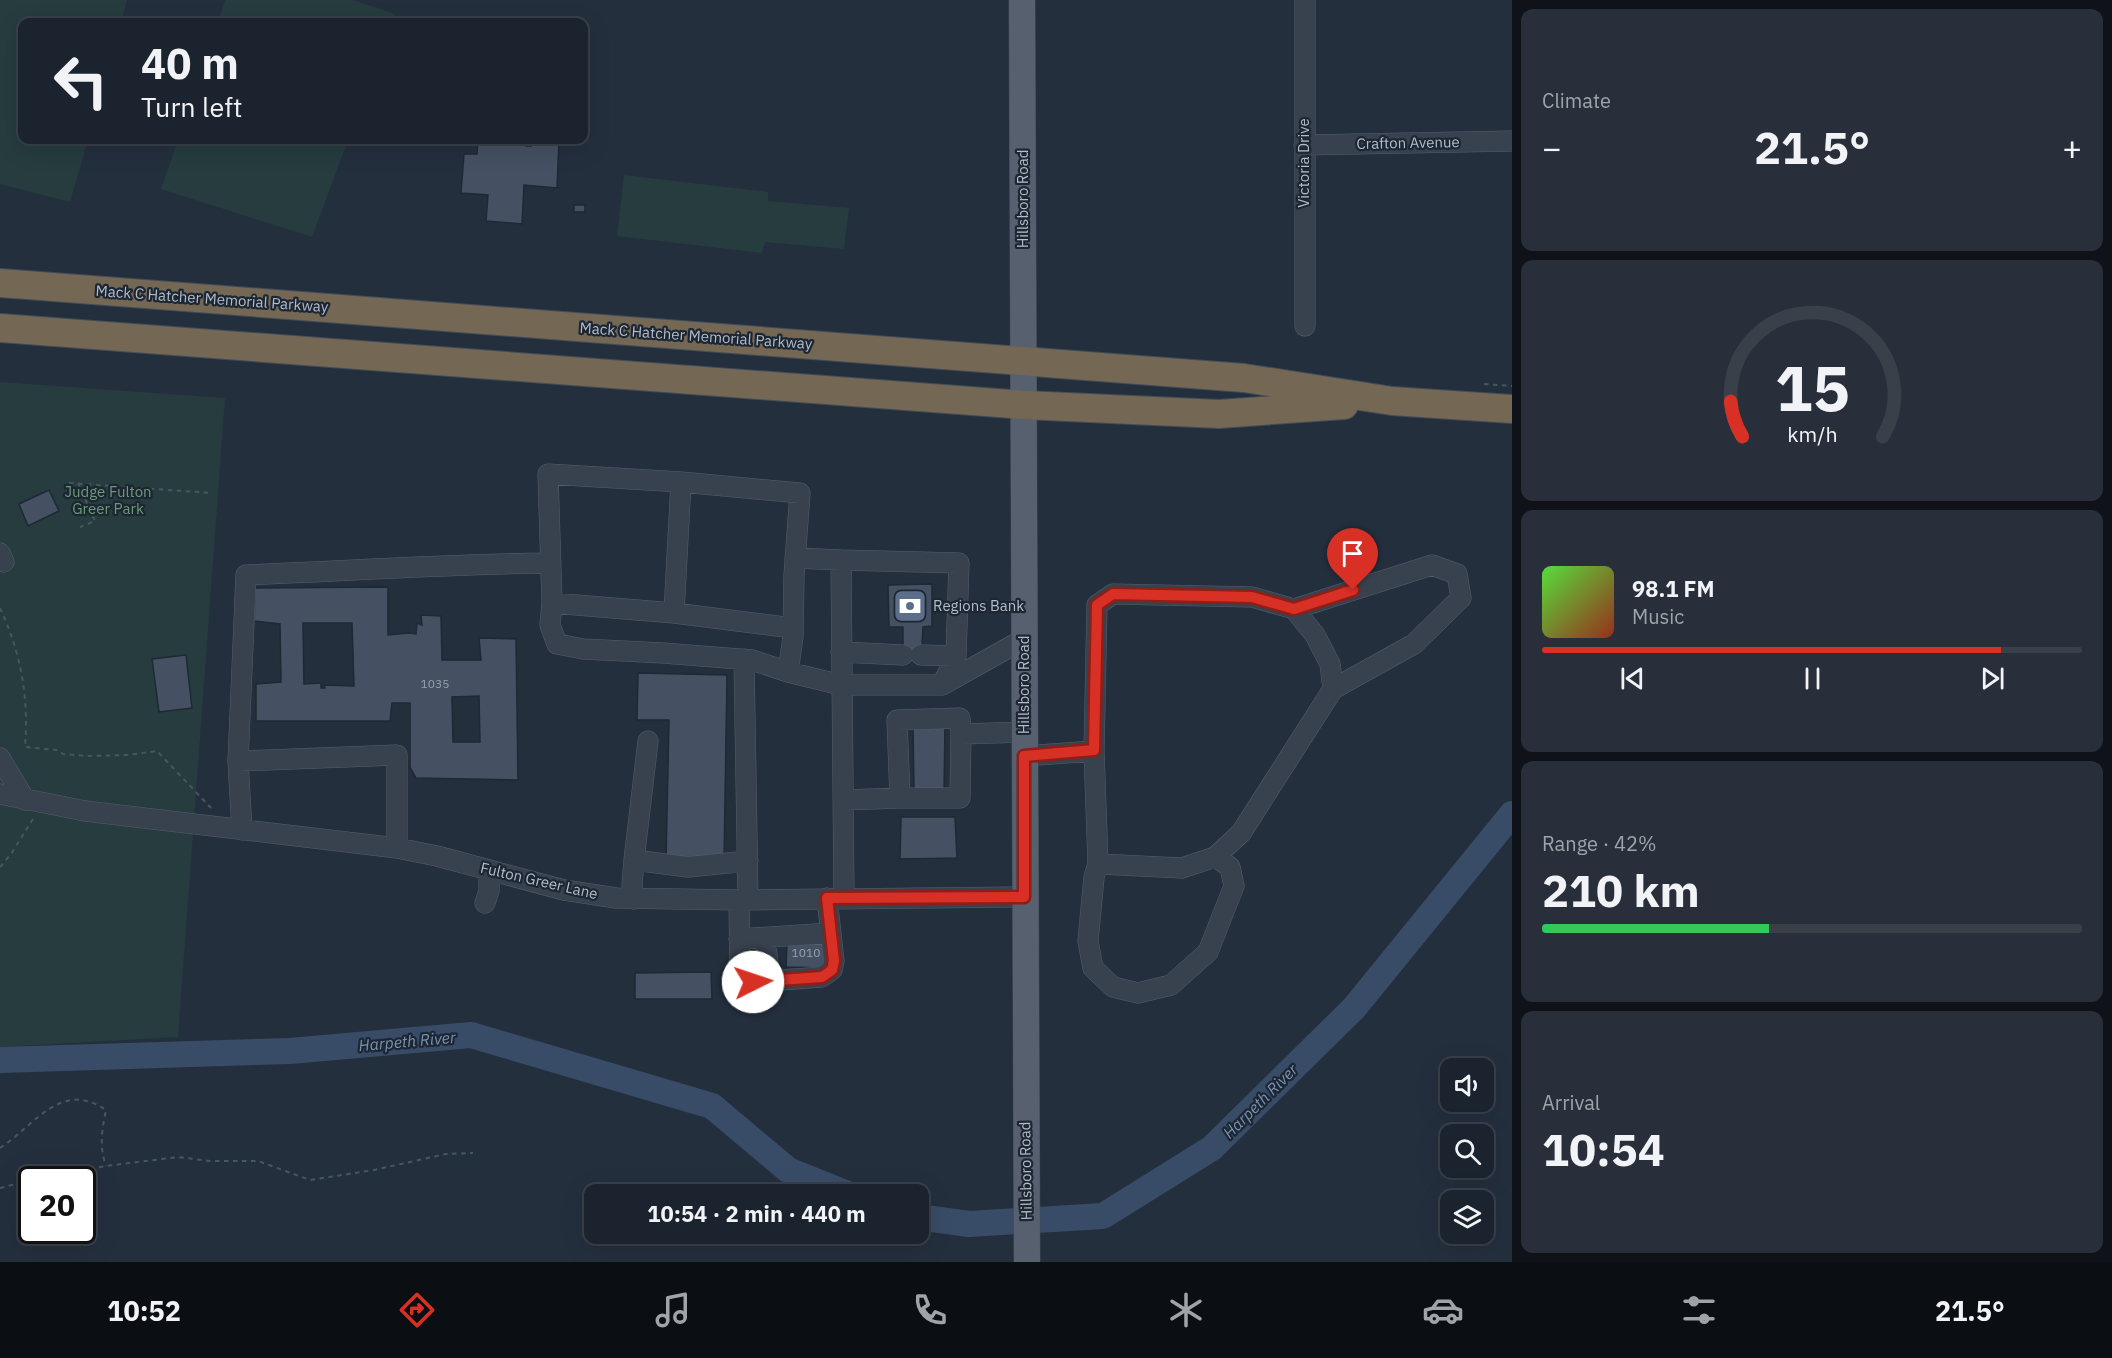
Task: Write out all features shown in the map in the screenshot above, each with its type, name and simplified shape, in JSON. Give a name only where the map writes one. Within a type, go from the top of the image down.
[{"type":"highway","name":"Mack C Hatcher Memorial Parkway","points":[[0,283],[1244,378],[1392,401]]},
{"type":"highway","name":"Mack C Hatcher Memorial Parkway","points":[[0,328],[1023,405],[1219,414],[1478,395],[1512,409]]},
{"type":"main road","name":"Hillsboro Road","points":[[1023,0],[1024,897],[1027,1262]]},
{"type":"street","name":"Victoria Drive","points":[[1305,0],[1305,326]]},
{"type":"street","name":"Crafton Avenue","points":[[1304,145],[1512,141]]},
{"type":"street","points":[[788,672],[793,628],[800,493],[681,482],[548,474],[552,603],[550,626],[557,644],[583,649],[752,660],[788,672],[846,685],[942,685],[1024,639]]},
{"type":"street","points":[[674,613],[681,482]]},
{"type":"street","points":[[795,558],[959,563],[957,656],[942,685]]},
{"type":"street","points":[[744,659],[748,861],[739,939],[740,973],[744,978],[753,982],[822,977],[832,970],[834,961],[831,933],[836,898],[843,800],[846,685],[841,652],[841,560]]},
{"type":"street","points":[[242,830],[238,761],[246,575],[424,568],[461,564],[551,563]]},
{"type":"street","points":[[1098,864],[1182,868],[1215,857],[1241,833],[1333,689],[1414,644],[1461,598],[1458,574],[1432,565],[1294,609],[1252,597],[1113,594],[1097,605],[1094,750],[1098,864],[1094,877],[1088,940],[1093,968],[1113,987],[1138,993],[1171,985],[1208,951],[1234,886],[1230,867],[1215,857]]},
{"type":"street","points":[[552,603],[674,613],[793,628]]},
{"type":"street","points":[[1294,609],[1315,635],[1330,664],[1333,689]]},
{"type":"street","points":[[841,652],[957,656]]},
{"type":"street","points":[[843,800],[960,798],[960,718],[897,720],[900,798]]},
{"type":"street","points":[[961,734],[1024,744],[1094,750]]},
{"type":"street","points":[[634,899],[632,884],[634,860],[648,741]]},
{"type":"street","points":[[238,761],[398,755],[397,848]]},
{"type":"street","points":[[0,758],[41,803]]},
{"type":"street","name":"Fulton Greer Lane","points":[[0,794],[41,803],[397,848],[579,893],[634,899],[1024,897]]},
{"type":"street","points":[[634,860],[688,867],[748,861]]},
{"type":"street","points":[[485,903],[489,891],[489,870]]},
{"type":"street","points":[[739,939],[831,933]]},
{"type":"street","points":[[765,938],[770,981]]},
{"type":"path","points":[[1478,395],[1512,386]]},
{"type":"path","points":[[69,483],[212,493]]},
{"type":"path","points":[[78,483],[95,521],[80,528]]},
{"type":"path","points":[[0,608],[14,642],[23,677],[27,706],[25,747],[87,756],[128,755],[157,751],[214,811]]},
{"type":"path","points":[[0,867],[12,854],[41,803]]},
{"type":"path","points":[[0,1148],[45,1111],[66,1100],[93,1100],[106,1110],[102,1131],[102,1153],[106,1166]]},
{"type":"path","points":[[96,1168],[178,1157],[210,1161],[258,1161],[310,1180],[374,1170],[446,1154],[474,1153]]},
{"type":"path","points":[[0,1188],[18,1184]]},
{"type":"green space","points":[[0,0],[127,0],[122,18],[18,18],[18,144],[87,144],[70,202],[0,184]]},
{"type":"green space","points":[[225,0],[353,0],[395,14],[394,18],[219,18]]},
{"type":"green space","points":[[177,144],[347,144],[312,237],[161,189]]},
{"type":"green space","points":[[624,175],[768,192],[768,201],[849,208],[844,249],[765,242],[762,253],[617,236]]},
{"type":"green space","name":"Judge Fulton Greer Park","points":[[0,382],[225,398],[178,1037],[0,1047]]},
{"type":"building","points":[[478,144],[526,144],[526,146],[531,146],[531,144],[559,144],[557,188],[524,185],[522,224],[486,221],[488,195],[461,193],[464,154],[477,154]]},
{"type":"building","points":[[574,205],[585,205],[585,212],[574,212]]},
{"type":"building","points":[[49,490],[59,511],[28,526],[19,504]]},
{"type":"building","name":"Regions Bank","points":[[932,584],[932,626],[923,627],[921,662],[903,662],[903,627],[889,627],[888,585]]},
{"type":"building","points":[[388,587],[388,635],[416,634],[417,623],[422,625],[421,615],[441,616],[442,660],[481,660],[479,638],[516,639],[518,780],[416,778],[410,767],[410,703],[392,703],[390,721],[256,721],[256,684],[281,682],[280,624],[254,621],[255,588]],"holes":[[[303,623],[352,623],[354,686],[324,685],[325,688],[321,688],[321,683],[304,684]],[[479,696],[480,742],[453,742],[452,697]]]},
{"type":"building","points":[[186,655],[192,708],[159,712],[152,659]]},
{"type":"building","points":[[638,673],[727,675],[724,862],[666,861],[669,720],[637,720]]},
{"type":"building","points":[[913,725],[945,725],[944,792],[914,792]]},
{"type":"building","points":[[901,817],[955,817],[957,858],[900,859]]},
{"type":"building","points":[[787,940],[825,940],[825,968],[786,967]]},
{"type":"building","points":[[711,972],[712,999],[635,999],[635,973]]},
{"type":"waterway","name":"Harpeth River","points":[[929,1219],[969,1224],[1103,1216],[1212,1148],[1354,1008],[1512,814]]},
{"type":"waterway","name":"Harpeth River","points":[[0,1060],[290,1051],[471,1035],[712,1106],[788,1170],[823,1184]]},
{"type":"place","name":"Regions Bank","points":[[910,606]]},
{"type":"route","points":[[753,982],[822,977],[832,970],[834,961],[827,898],[996,899],[1024,897],[1024,756],[1094,750],[1097,605],[1113,594],[1252,597],[1294,609],[1353,590]]}]
